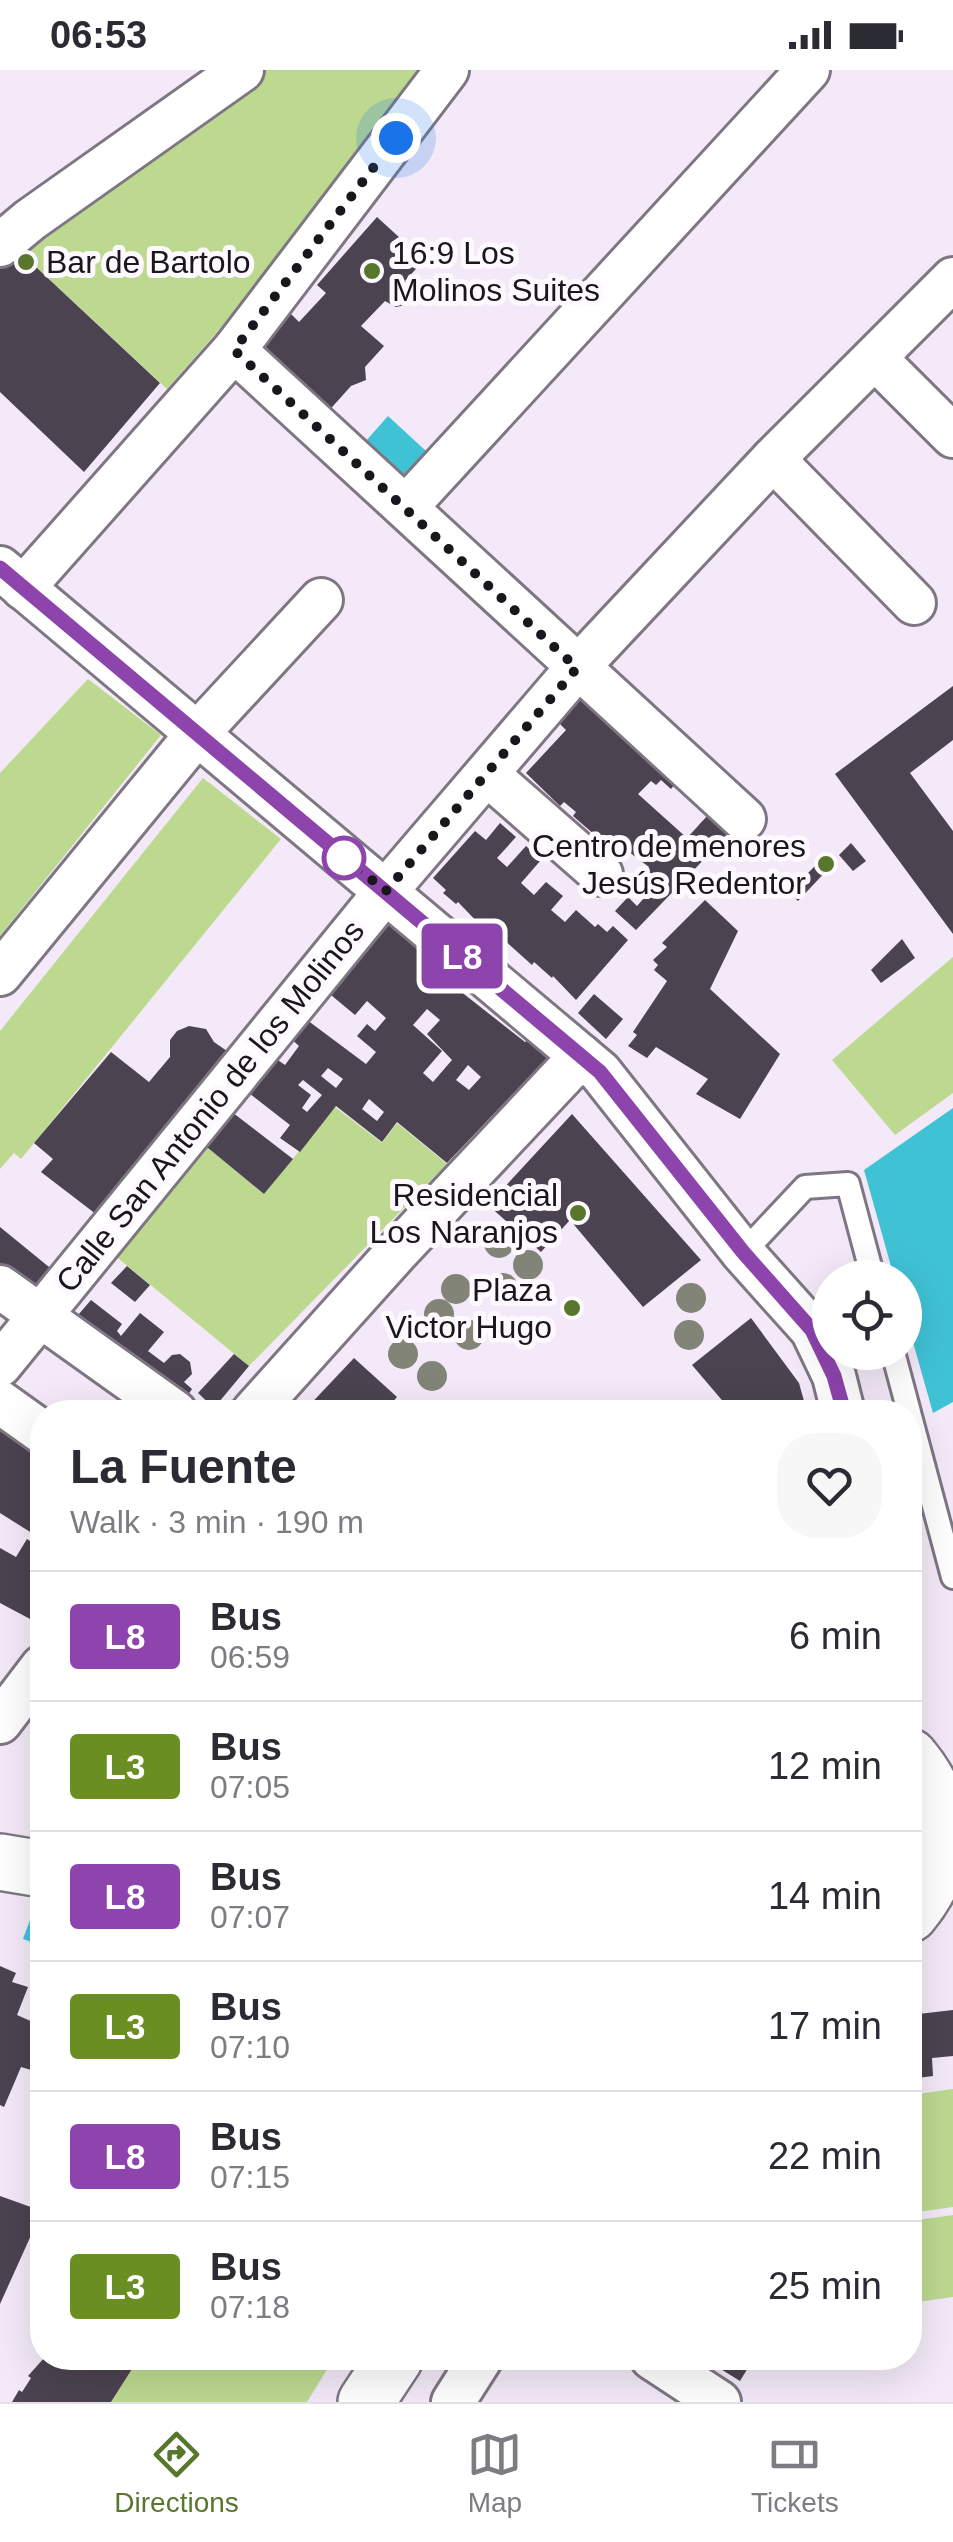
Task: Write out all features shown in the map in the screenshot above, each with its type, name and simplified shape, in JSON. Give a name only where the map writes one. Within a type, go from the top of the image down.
[{"type":"street","points":[[0,245],[242,70]]},
{"type":"street","points":[[447,70],[234,350],[11,578],[600,1072],[743,1252],[812,1330],[841,1400]]},
{"type":"street","points":[[406,507],[808,70]]},
{"type":"street","name":"Calle San Antonio de los Molinos","points":[[0,1366],[386,891],[577,668],[773,459],[953,279]]},
{"type":"street","points":[[234,350],[744,818]]},
{"type":"street","points":[[876,359],[953,436]]},
{"type":"street","points":[[773,459],[914,603]]},
{"type":"street","points":[[0,974],[196,735],[320,600]]},
{"type":"street","points":[[487,774],[601,874]]},
{"type":"street","points":[[264,1400],[396,1252],[581,1056]]},
{"type":"street","points":[[0,1287],[158,1400]]},
{"type":"street","points":[[0,1402],[30,1423]]},
{"type":"street","points":[[0,1722],[30,1683]]},
{"type":"street","points":[[922,1897],[942,1869],[948,1843],[938,1793]]},
{"type":"street","points":[[0,1862],[30,1867]]},
{"type":"street","points":[[922,1922],[953,1919]]},
{"type":"street","points":[[366,2402],[386,2370]]},
{"type":"street","points":[[453,2402],[473,2370]]},
{"type":"street","points":[[670,2370],[719,2402]]},
{"type":"lane","points":[[743,1252],[805,1187],[848,1184],[868,1260]]},
{"type":"lane","points":[[898,1370],[906,1400]]},
{"type":"lane","points":[[922,1459],[953,1577]]},
{"type":"green space","points":[[263,70],[424,70],[305,232],[167,389],[16,248],[188,119]]},
{"type":"green space","points":[[88,679],[161,735],[0,936],[0,773]]},
{"type":"green space","points":[[203,778],[281,839],[21,1159],[14,1153],[0,1169],[0,1031]]},
{"type":"green space","points":[[953,957],[953,1093],[895,1135],[832,1060]]},
{"type":"green space","points":[[335,1107],[382,1143],[397,1123],[447,1164],[249,1366],[113,1254],[202,1143],[264,1194]]},
{"type":"green space","points":[[953,2089],[953,2207],[922,2211],[922,2093]]},
{"type":"green space","points":[[953,2215],[953,2297],[922,2301],[922,2219]]},
{"type":"green space","points":[[131,2370],[327,2370],[307,2402],[111,2402]]},
{"type":"water","points":[[388,416],[426,451],[403,477],[365,442]]},
{"type":"water","points":[[953,1108],[953,1402],[933,1413],[921,1370],[922,1260],[889,1260],[864,1170]]},
{"type":"water","points":[[30,1920],[30,1942],[23,1939]]},
{"type":"building","points":[[377,217],[424,260],[405,281],[410,299],[405,305],[396,307],[385,301],[361,326],[384,346],[365,367],[366,380],[351,386],[325,415],[257,352],[291,314],[299,322],[326,293],[317,285]]},
{"type":"building","points":[[21,253],[160,383],[84,472],[0,392],[0,264],[4,266]]},
{"type":"building","points":[[586,686],[684,773],[671,789],[661,780],[656,785],[651,781],[638,794],[687,838],[718,804],[739,823],[636,930],[615,911],[628,897],[637,906],[653,888],[640,877],[649,867],[617,843],[611,849],[573,816],[576,812],[564,802],[560,806],[526,773],[566,730],[557,721]]},
{"type":"building","points":[[953,686],[953,740],[910,773],[953,831],[953,934],[835,774]]},
{"type":"building","points":[[500,823],[516,837],[497,858],[507,867],[526,846],[541,860],[521,883],[534,895],[546,882],[563,896],[551,910],[565,922],[576,910],[595,927],[598,924],[607,932],[613,926],[628,940],[576,1000],[553,976],[534,962],[532,965],[502,938],[498,941],[458,902],[443,893],[446,890],[433,878],[475,831],[486,840]]},
{"type":"building","points":[[851,843],[866,861],[853,871],[839,855]]},
{"type":"building","points":[[821,860],[829,868],[798,901],[789,892]]},
{"type":"building","points":[[705,900],[738,931],[710,989],[780,1054],[740,1119],[696,1094],[708,1079],[656,1047],[647,1058],[628,1046],[667,981],[654,970],[658,965],[653,960],[667,947],[662,943]]},
{"type":"building","points":[[391,912],[431,943],[417,959],[427,966],[431,962],[444,972],[441,976],[525,1042],[529,1040],[549,1056],[447,1163],[397,1122],[382,1142],[336,1106],[300,1152],[280,1138],[290,1125],[245,1090],[272,1056],[285,1065],[299,1046],[288,1036],[303,1017],[366,1064],[376,1052],[357,1036],[367,1024],[375,1031],[386,1018],[367,1001],[355,1015],[325,990]],"holes":[[[427,1009],[440,1020],[427,1034],[452,1060],[433,1082],[423,1073],[442,1051],[413,1025]],[[468,1065],[481,1077],[469,1090],[456,1080]],[[328,1068],[343,1079],[336,1088],[321,1076]],[[303,1080],[322,1095],[307,1112],[302,1108],[311,1095],[298,1085]],[[369,1099],[384,1112],[377,1121],[362,1109]]]},
{"type":"building","points":[[902,939],[915,958],[881,983],[871,970]]},
{"type":"building","points":[[594,994],[623,1019],[606,1039],[578,1013]]},
{"type":"building","points":[[189,1026],[206,1029],[214,1042],[237,1058],[105,1221],[41,1172],[53,1159],[34,1143],[111,1052],[149,1082],[170,1057],[170,1040],[177,1031]]},
{"type":"building","points":[[228,1109],[293,1159],[264,1194],[202,1143]]},
{"type":"building","name":"Residencial Los Naranjos","points":[[572,1114],[701,1260],[643,1307],[570,1220],[541,1252],[488,1205]]},
{"type":"building","points":[[0,1227],[60,1276],[41,1299],[0,1266]]},
{"type":"building","points":[[127,1266],[150,1285],[135,1302],[111,1283]]},
{"type":"building","points":[[91,1300],[122,1324],[117,1331],[121,1336],[140,1313],[164,1332],[148,1351],[164,1363],[172,1355],[180,1354],[190,1362],[192,1374],[184,1382],[192,1389],[183,1400],[72,1322]]},
{"type":"building","points":[[751,1318],[799,1383],[804,1400],[722,1400],[692,1365]]},
{"type":"building","points":[[234,1354],[249,1366],[221,1400],[205,1400],[198,1393]]},
{"type":"building","points":[[354,1358],[397,1397],[394,1400],[314,1400]]},
{"type":"building","points":[[0,1429],[30,1450],[30,1532],[0,1513]]},
{"type":"building","points":[[27,1539],[30,1619],[0,1603],[0,1548],[16,1557]]},
{"type":"building","points":[[0,1966],[16,1973],[12,1982],[28,1987],[17,2015],[30,2021],[30,2070],[21,2067],[4,2107],[0,2105]]},
{"type":"building","points":[[953,2010],[953,2056],[932,2058],[933,2076],[922,2077],[922,2014]]},
{"type":"building","points":[[0,2196],[30,2207],[30,2238],[0,2304]]},
{"type":"building","points":[[33,2370],[131,2370],[111,2402],[12,2402],[31,2378],[28,2376]]},
{"type":"building","points":[[722,2370],[747,2370],[740,2381]]},
{"type":"bus line","name":"L8","points":[[0,568],[600,1072],[743,1252],[812,1330],[841,1400]]},
{"type":"place","name":"Bar de Bartolo","points":[[26,262]]},
{"type":"place","name":"16:9 Los Molinos Suites","points":[[372,271]]},
{"type":"place","name":"Centro de menores Jesús Redentor","points":[[826,864]]},
{"type":"place","name":"Residencial Los Naranjos","points":[[578,1213]]},
{"type":"place","name":"Plaza Victor Hugo","points":[[572,1308]]},
{"type":"route","points":[[344,858],[386,891],[577,668],[234,350],[396,138]]}]
